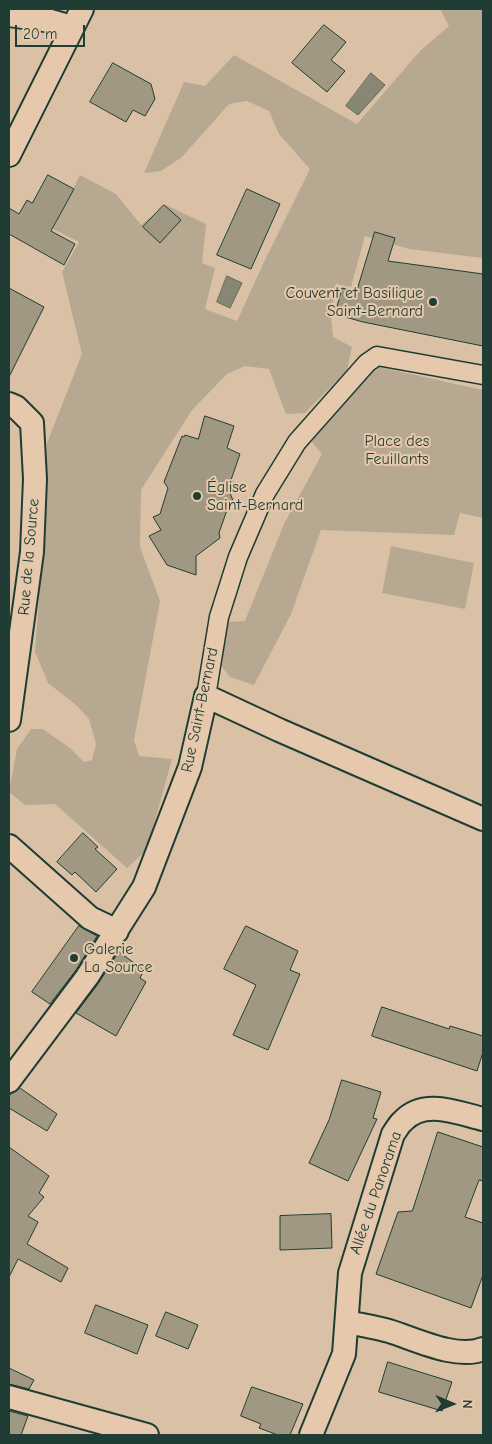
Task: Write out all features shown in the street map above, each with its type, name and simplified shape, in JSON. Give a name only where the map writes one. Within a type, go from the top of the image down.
[{"type":"street","points":[[9,15],[51,21],[77,18]]},
{"type":"street","points":[[9,155],[77,18]]},
{"type":"street","name":"Rue Saint-Bernard","points":[[9,1081],[87,976],[144,887],[190,767],[206,696],[220,616],[238,557],[265,494],[297,442],[367,363],[376,356],[483,375]]},
{"type":"street","name":"Rue de la Source","points":[[9,404],[16,407],[32,424],[35,479],[32,552],[9,720]]},
{"type":"street","points":[[206,696],[483,819]]},
{"type":"street","points":[[9,846],[90,918],[117,930]]},
{"type":"street","name":"Allée du Panorama","points":[[311,1435],[344,1354],[350,1273],[394,1134],[404,1120],[415,1112],[429,1108],[445,1109],[483,1119]]},
{"type":"street","points":[[347,1322],[387,1330],[455,1352],[483,1349]]},
{"type":"street","points":[[9,1397],[148,1435]]},
{"type":"green space","points":[[440,9],[483,9],[483,258],[409,249],[365,236],[351,287],[336,284],[331,317],[333,337],[352,347],[347,370],[305,413],[286,414],[269,369],[245,366],[227,374],[192,410],[141,490],[140,547],[160,601],[134,740],[139,756],[172,759],[147,850],[127,868],[55,804],[25,805],[9,792],[17,749],[31,729],[43,729],[70,748],[84,762],[92,760],[96,744],[89,719],[76,705],[48,683],[35,652],[47,443],[82,354],[62,272],[79,242],[53,229],[80,175],[116,194],[141,225],[166,205],[206,224],[202,263],[215,268],[205,309],[237,321],[310,169],[279,134],[269,111],[247,101],[229,104],[182,157],[161,171],[144,173],[184,82],[205,86],[234,55],[357,124],[420,51],[449,26]]},
{"type":"green space","name":"Place des Feuillants","points":[[374,366],[483,390],[483,518],[460,513],[454,535],[321,530],[291,614],[254,685],[230,677],[220,664],[228,622],[245,621],[284,524],[322,454],[309,438]]},
{"type":"green space","points":[[391,546],[474,563],[465,609],[382,593]]},
{"type":"shaded area","points":[[371,73],[385,85],[358,115],[346,106]]},
{"type":"shaded area","points":[[227,276],[242,283],[230,308],[217,302]]},
{"type":"building","points":[[324,25],[346,42],[331,60],[345,71],[327,92],[292,63]]},
{"type":"building","points":[[113,63],[151,84],[155,99],[145,116],[133,110],[126,122],[90,102]]},
{"type":"building","points":[[48,175],[74,189],[51,231],[75,244],[64,265],[9,234],[9,208],[19,214],[27,200],[32,203]]},
{"type":"building","points":[[247,189],[280,204],[251,269],[217,255]]},
{"type":"building","points":[[164,205],[181,220],[160,243],[143,227]]},
{"type":"building","name":"Couvent et Basilique Saint-Bernard","points":[[375,232],[395,238],[388,261],[483,274],[483,346],[363,322],[335,314],[342,288],[356,292]]},
{"type":"building","points":[[9,288],[44,307],[9,377]]},
{"type":"building","name":"Église Saint-Bernard","points":[[205,416],[234,426],[227,448],[240,454],[231,480],[233,481],[230,493],[234,503],[228,507],[219,533],[220,538],[196,556],[196,575],[167,565],[149,536],[161,530],[153,517],[160,514],[168,488],[164,482],[182,436],[184,437],[185,435],[198,439]]},
{"type":"building","points":[[83,833],[98,847],[95,849],[117,869],[96,892],[75,872],[72,875],[57,862]]},
{"type":"building","points":[[79,926],[97,936],[76,970],[50,1004],[32,992]]},
{"type":"building","points":[[246,926],[298,951],[290,970],[300,974],[268,1050],[233,1035],[256,985],[224,969]]},
{"type":"building","points":[[119,952],[144,970],[140,978],[146,982],[116,1036],[76,1013]]},
{"type":"building","points":[[382,1007],[449,1029],[450,1026],[483,1036],[483,1052],[477,1071],[372,1036]]},
{"type":"building","points":[[342,1080],[381,1092],[373,1118],[377,1119],[348,1181],[309,1163],[329,1120]]},
{"type":"building","points":[[20,1088],[57,1114],[47,1131],[9,1108],[9,1096]]},
{"type":"building","points":[[438,1132],[483,1147],[483,1181],[479,1180],[465,1217],[483,1223],[483,1275],[471,1308],[376,1274],[398,1212],[412,1211]]},
{"type":"building","points":[[9,1147],[49,1176],[39,1193],[44,1197],[28,1216],[38,1222],[27,1244],[68,1268],[61,1282],[18,1259],[9,1277]]},
{"type":"building","points":[[331,1214],[332,1248],[280,1250],[280,1216]]},
{"type":"building","points":[[96,1305],[148,1325],[137,1354],[85,1333]]},
{"type":"building","points":[[166,1312],[198,1325],[188,1349],[156,1336]]},
{"type":"building","points":[[388,1362],[452,1382],[442,1411],[379,1392]]},
{"type":"building","points":[[9,1368],[34,1380],[29,1389],[9,1384]]},
{"type":"building","points":[[252,1387],[303,1404],[290,1435],[278,1435],[259,1428],[261,1424],[241,1416]]},
{"type":"building","points":[[9,1411],[28,1416],[21,1435],[9,1435]]},
{"type":"place","name":"Couvent et Basilique Saint-Bernard","points":[[433,302]]},
{"type":"place","name":"Église Saint-Bernard","points":[[197,496]]},
{"type":"place","name":"Galerie La Source","points":[[74,958]]}]
